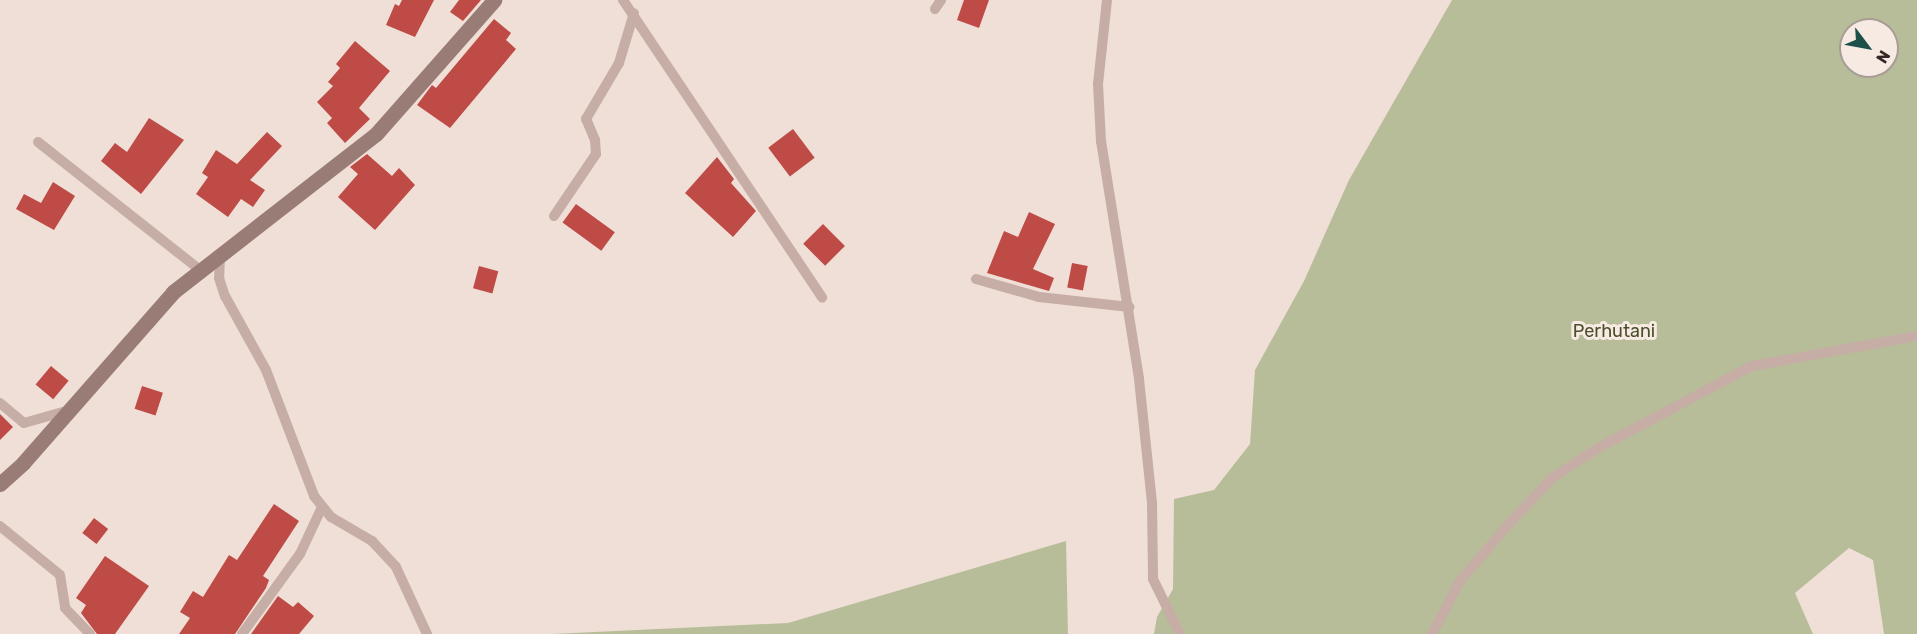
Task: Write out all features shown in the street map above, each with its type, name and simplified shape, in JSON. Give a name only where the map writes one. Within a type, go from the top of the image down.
[{"type":"street","points":[[0,484],[24,463],[66,411],[154,312],[200,270],[376,134],[494,0]]},
{"type":"street","points":[[623,0],[634,13],[822,297]]},
{"type":"street","points":[[1107,0],[1098,115],[1129,307],[1152,503],[1153,579],[1180,634]]},
{"type":"street","points":[[554,216],[596,153],[587,117],[619,63],[634,13]]},
{"type":"street","points":[[38,142],[200,270]]},
{"type":"street","points":[[220,254],[219,278],[225,296],[261,360],[308,484],[322,507],[372,541],[396,567],[427,634]]},
{"type":"street","points":[[976,279],[1040,297],[1129,307]]},
{"type":"street","points":[[1432,634],[1460,581],[1507,526],[1552,478],[1600,447],[1752,366],[1917,336]]},
{"type":"street","points":[[0,403],[24,423],[66,411]]},
{"type":"street","points":[[242,634],[300,554],[322,507]]},
{"type":"street","points":[[0,526],[60,574],[65,608],[90,634]]},
{"type":"green space","name":"Perhutani","points":[[1452,0],[1917,0],[1917,634],[1884,634],[1873,560],[1849,548],[1795,593],[1813,634],[1154,634],[1157,617],[1173,589],[1174,499],[1214,490],[1250,444],[1255,370],[1304,281],[1349,180]]},
{"type":"green space","points":[[1066,541],[1068,634],[552,634],[788,623]]},
{"type":"building","points":[[402,0],[434,0],[415,37],[386,25],[395,4],[399,6]]},
{"type":"building","points":[[459,0],[481,0],[463,21],[450,12]]},
{"type":"building","points":[[964,0],[989,0],[979,28],[957,20]]},
{"type":"building","points":[[494,19],[511,33],[506,40],[516,49],[450,128],[417,105],[432,85],[436,88]]},
{"type":"building","points":[[355,41],[390,71],[359,108],[370,119],[345,143],[327,123],[332,118],[317,102],[333,86],[328,82],[340,68],[336,64]]},
{"type":"building","points":[[149,118],[184,140],[141,194],[101,161],[115,143],[127,152]]},
{"type":"building","points":[[793,129],[815,158],[790,176],[768,148]]},
{"type":"building","points":[[267,132],[282,146],[250,180],[265,190],[253,207],[241,199],[228,217],[196,194],[208,177],[202,173],[216,150],[237,164]]},
{"type":"building","points":[[367,154],[392,176],[399,168],[415,185],[375,230],[338,197],[358,174],[350,167]]},
{"type":"building","points":[[717,157],[734,179],[731,183],[756,211],[733,237],[685,193]]},
{"type":"building","points":[[53,182],[75,196],[54,230],[16,209],[24,194],[41,203]]},
{"type":"building","points":[[576,204],[615,232],[601,251],[562,223]]},
{"type":"building","points":[[1029,212],[1055,224],[1033,269],[1054,278],[1049,291],[987,273],[1004,231],[1018,237]]},
{"type":"building","points":[[823,224],[845,246],[825,266],[803,244]]},
{"type":"building","points":[[1072,263],[1088,266],[1083,291],[1067,288]]},
{"type":"building","points":[[479,266],[498,271],[492,293],[473,288]]},
{"type":"building","points":[[51,366],[69,381],[53,399],[36,384]]},
{"type":"building","points":[[142,386],[163,393],[156,416],[135,409]]},
{"type":"building","points":[[0,414],[13,427],[0,440]]},
{"type":"building","points":[[274,504],[299,521],[263,576],[269,580],[266,588],[235,634],[179,634],[190,618],[180,612],[193,591],[203,597],[229,555],[237,560]]},
{"type":"building","points":[[94,518],[108,529],[96,544],[82,533]]},
{"type":"building","points":[[105,556],[149,586],[115,634],[97,634],[81,613],[86,605],[76,598]]},
{"type":"building","points":[[278,596],[293,607],[298,602],[314,616],[299,634],[251,634]]}]
